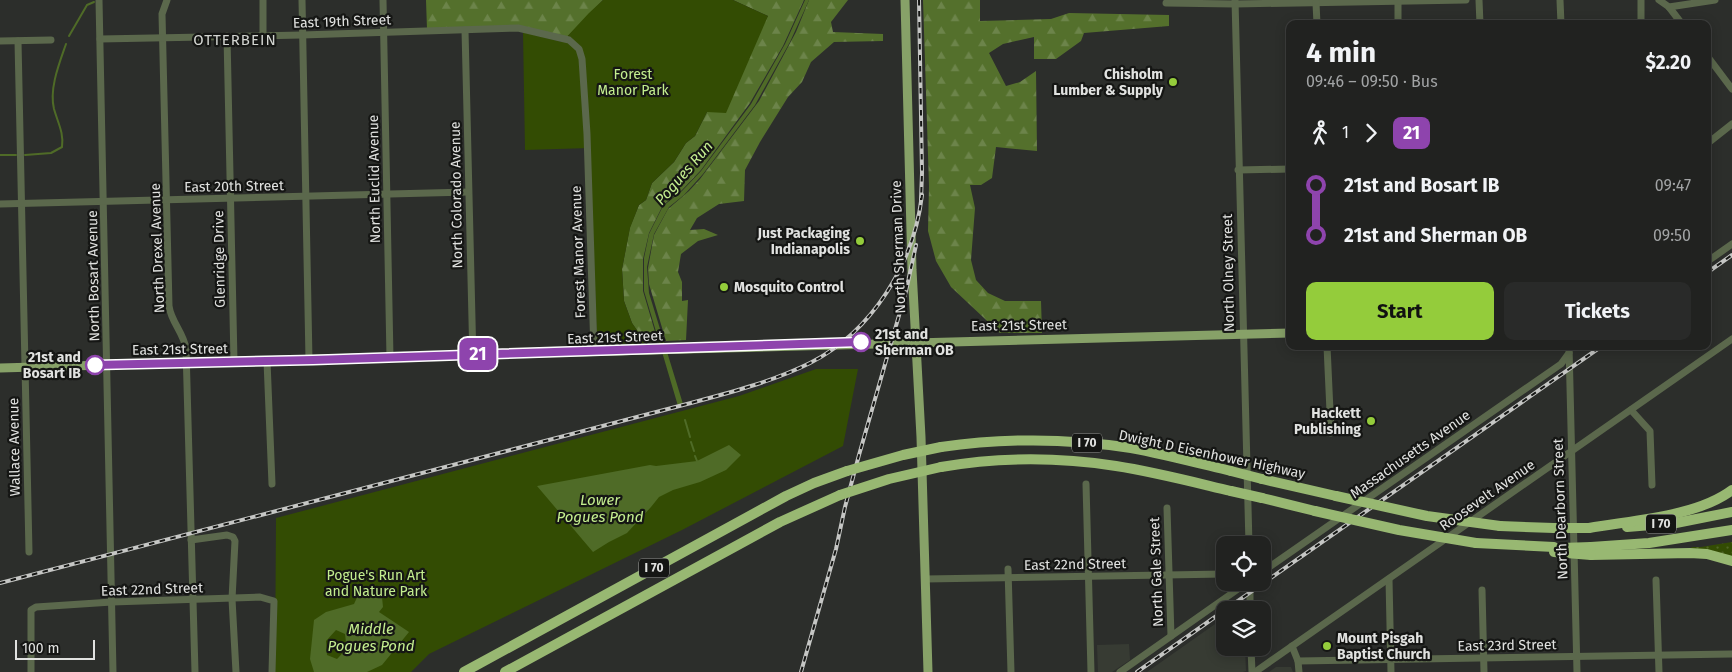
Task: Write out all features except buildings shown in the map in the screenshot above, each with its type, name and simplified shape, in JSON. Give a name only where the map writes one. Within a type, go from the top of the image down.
[{"type":"highway","name":"Dwight D Eisenhower Highway","points":[[464,672],[786,496],[847,472],[903,455],[941,448],[989,442],[1069,441],[1131,448],[1427,516],[1500,526],[1554,528],[1649,526],[1732,512]]},
{"type":"highway","name":"I 70","points":[[505,672],[780,522],[840,495],[889,479],[941,467],[1003,460],[1041,459],[1079,461],[1125,467],[1399,530],[1476,543],[1554,550],[1591,551],[1732,530]]},
{"type":"highway","points":[[1590,528],[1692,509],[1712,502],[1732,490]]},
{"type":"highway","points":[[1591,551],[1707,554],[1732,561]]},
{"type":"main road","name":"North Sherman Drive","points":[[905,0],[912,270],[921,437],[928,672]]},
{"type":"main road","name":"East 21st Street","points":[[0,368],[234,361],[472,358],[676,348],[1286,333]]},
{"type":"street","name":"North Bosart Avenue","points":[[99,0],[114,672]]},
{"type":"street","name":"North Drexel Avenue","points":[[167,0],[162,14],[170,310],[185,342],[187,362],[195,672]]},
{"type":"street","points":[[263,0],[264,35]]},
{"type":"street","points":[[302,0],[309,360]]},
{"type":"street","name":"North Euclid Avenue","points":[[383,0],[390,358]]},
{"type":"street","points":[[1166,3],[1466,0]]},
{"type":"street","points":[[1479,0],[1480,20]]},
{"type":"street","points":[[1560,0],[1561,20]]},
{"type":"street","points":[[1641,0],[1642,20]]},
{"type":"street","points":[[1664,2],[1715,0]]},
{"type":"street","name":"North Olney Street","points":[[1235,2],[1242,334],[1249,536]]},
{"type":"street","points":[[1398,2],[1398,20]]},
{"type":"street","points":[[1664,2],[1679,20]]},
{"type":"street","points":[[1316,3],[1317,20]]},
{"type":"street","name":"East 19th Street","points":[[100,39],[518,28],[568,40],[576,45],[582,59],[587,152]]},
{"type":"street","name":"North Colorado Avenue","points":[[465,30],[472,358]]},
{"type":"street","name":"Glenridge Drive","points":[[227,36],[234,361]]},
{"type":"street","points":[[0,42],[51,40]]},
{"type":"street","name":"Wallace Avenue","points":[[18,41],[29,552]]},
{"type":"street","points":[[1711,61],[1732,89]]},
{"type":"street","points":[[1711,141],[1732,124]]},
{"type":"street","name":"Forest Manor Avenue","points":[[587,152],[594,351]]},
{"type":"street","points":[[1238,170],[1286,169]]},
{"type":"street","name":"East 20th Street","points":[[0,204],[468,192]]},
{"type":"street","points":[[1711,259],[1732,244]]},
{"type":"street","name":"Roosevelt Avenue","points":[[1253,672],[1732,339]]},
{"type":"street","points":[[1328,350],[1331,433]]},
{"type":"street","name":"North Dearborn Street","points":[[1569,350],[1577,672]]},
{"type":"street","name":"Massachusetts Avenue","points":[[1271,566],[1561,364],[1569,350]]},
{"type":"street","points":[[267,361],[272,484]]},
{"type":"street","points":[[1631,410],[1650,431],[1652,486]]},
{"type":"street","points":[[1086,484],[1091,672]]},
{"type":"street","name":"North Gale Street","points":[[1167,508],[1170,636]]},
{"type":"street","points":[[192,540],[227,535],[233,537],[232,599],[236,672]]},
{"type":"street","points":[[1008,569],[1011,672]]},
{"type":"street","name":"East 22nd Street","points":[[925,579],[1216,574]]},
{"type":"street","points":[[1389,579],[1392,672]]},
{"type":"street","points":[[1656,580],[1659,672]]},
{"type":"street","points":[[1482,590],[1484,672]]},
{"type":"street","points":[[1120,672],[1236,591]]},
{"type":"street","name":"East 22nd Street","points":[[31,672],[31,610],[36,607],[112,602],[260,597],[274,601],[272,672]]},
{"type":"street","points":[[1292,646],[1298,661],[1299,672]]},
{"type":"street","name":"East 23rd Street","points":[[1298,661],[1732,654]]},
{"type":"street","points":[[1252,656],[1253,672]]},
{"type":"shaded area","points":[[1216,623],[1216,656],[1245,656],[1246,671],[1243,672],[1147,672]]},
{"type":"shaded area","points":[[1129,644],[1130,660],[1112,672],[1098,672],[1097,645]]},
{"type":"shaded area","points":[[1276,667],[1291,667],[1293,672],[1269,672]]},
{"type":"green space","points":[[426,0],[603,0],[566,38],[522,26],[427,29]]},
{"type":"green space","name":"Forest Manor Park","points":[[603,0],[733,0],[768,16],[726,113],[707,112],[695,136],[686,143],[674,162],[652,183],[646,200],[639,205],[630,228],[622,269],[624,301],[632,323],[646,343],[597,344],[590,148],[525,150],[523,32],[562,42]]},
{"type":"green space","points":[[733,0],[804,0],[783,46],[750,103],[701,170],[682,190],[663,205],[649,233],[643,259],[643,291],[658,342],[645,342],[632,323],[624,301],[622,269],[630,227],[639,205],[646,200],[652,183],[674,162],[686,143],[695,136],[707,112],[768,16]]},
{"type":"green space","points":[[809,0],[848,0],[831,22],[833,32],[883,34],[883,41],[834,42],[811,62],[802,82],[788,97],[745,170],[744,201],[719,204],[697,218],[690,230],[704,229],[718,235],[698,241],[681,254],[678,272],[682,282],[682,301],[688,300],[686,340],[666,341],[649,284],[648,268],[654,235],[668,209],[700,179],[759,101],[796,32]]},
{"type":"green space","points":[[923,0],[980,0],[980,21],[1051,19],[1069,13],[1169,15],[1169,26],[1084,33],[1081,41],[1056,59],[1034,59],[1034,37],[1003,44],[989,53],[1006,86],[1020,82],[1036,71],[1037,151],[996,147],[992,178],[981,185],[970,185],[975,208],[971,260],[976,280],[988,293],[1005,301],[1041,301],[1042,333],[1000,333],[951,287],[936,261],[928,231],[929,186]]},
{"type":"green space","name":"Pogue's Run Art and Nature Park","points":[[816,369],[858,369],[843,446],[682,530],[429,654],[411,672],[275,672],[276,518],[739,396]]},
{"type":"green space","points":[[1732,542],[1732,556],[1691,547],[1701,547]]},
{"type":"water","points":[[805,0],[809,0],[790,42],[755,105],[703,174],[684,195],[669,207],[654,234],[647,267],[649,293],[683,404],[678,406],[644,291],[644,258],[649,234],[663,206],[682,191],[701,171],[751,104],[785,44]]},
{"type":"water","name":"Lower Pogues Pond","points":[[729,445],[741,455],[726,470],[659,497],[627,533],[593,552],[537,486],[650,465],[656,466],[697,461]]},
{"type":"water","name":"Middle Pogues Pond","points":[[360,591],[382,597],[383,607],[379,612],[409,632],[382,665],[367,672],[314,672],[310,659],[314,620],[326,612],[354,604]],"holes":[[[336,630],[345,634],[346,646],[337,659],[327,655],[326,641]]]},
{"type":"waterway","points":[[69,36],[87,5],[94,2]]},
{"type":"waterway","points":[[25,155],[51,153],[62,147],[61,133],[54,109],[53,93],[60,60],[66,44]]},
{"type":"waterway","points":[[0,155],[16,155]]},
{"type":"waterway","name":"Pogues Run","points":[[685,420],[690,437]]},
{"type":"waterway","name":"Pogues Run","points":[[691,442],[694,451]]},
{"type":"waterway","name":"Pogues Run","points":[[695,456],[697,461]]},
{"type":"railway","points":[[919,0],[921,200]]},
{"type":"railway","points":[[0,583],[702,400],[781,376],[810,363],[833,349],[853,333],[871,314],[887,293],[900,270],[910,245],[922,195]]},
{"type":"railway","points":[[801,672],[836,549],[859,455],[906,291],[916,245]]},
{"type":"railway","points":[[1711,270],[1732,255]]},
{"type":"railway","points":[[1238,601],[1596,350]]},
{"type":"railway","points":[[1137,672],[1216,616]]},
{"type":"bus line","name":"21","points":[[95,365],[313,360],[861,342]]},
{"type":"place","name":"Chisholm Lumber & Supply","points":[[1173,82]]},
{"type":"place","name":"Just Packaging Indianapolis","points":[[860,241]]},
{"type":"place","name":"Mosquito Control","points":[[724,287]]},
{"type":"place","name":"21st and Sherman OB","points":[[861,342]]},
{"type":"place","name":"21st and Bosart IB","points":[[95,365]]},
{"type":"place","name":"Hackett Publishing","points":[[1371,421]]},
{"type":"place","name":"Mount Pisgah Baptist Church","points":[[1327,646]]},
{"type":"district","name":"OTTERBEIN","points":[[235,40]]}]
